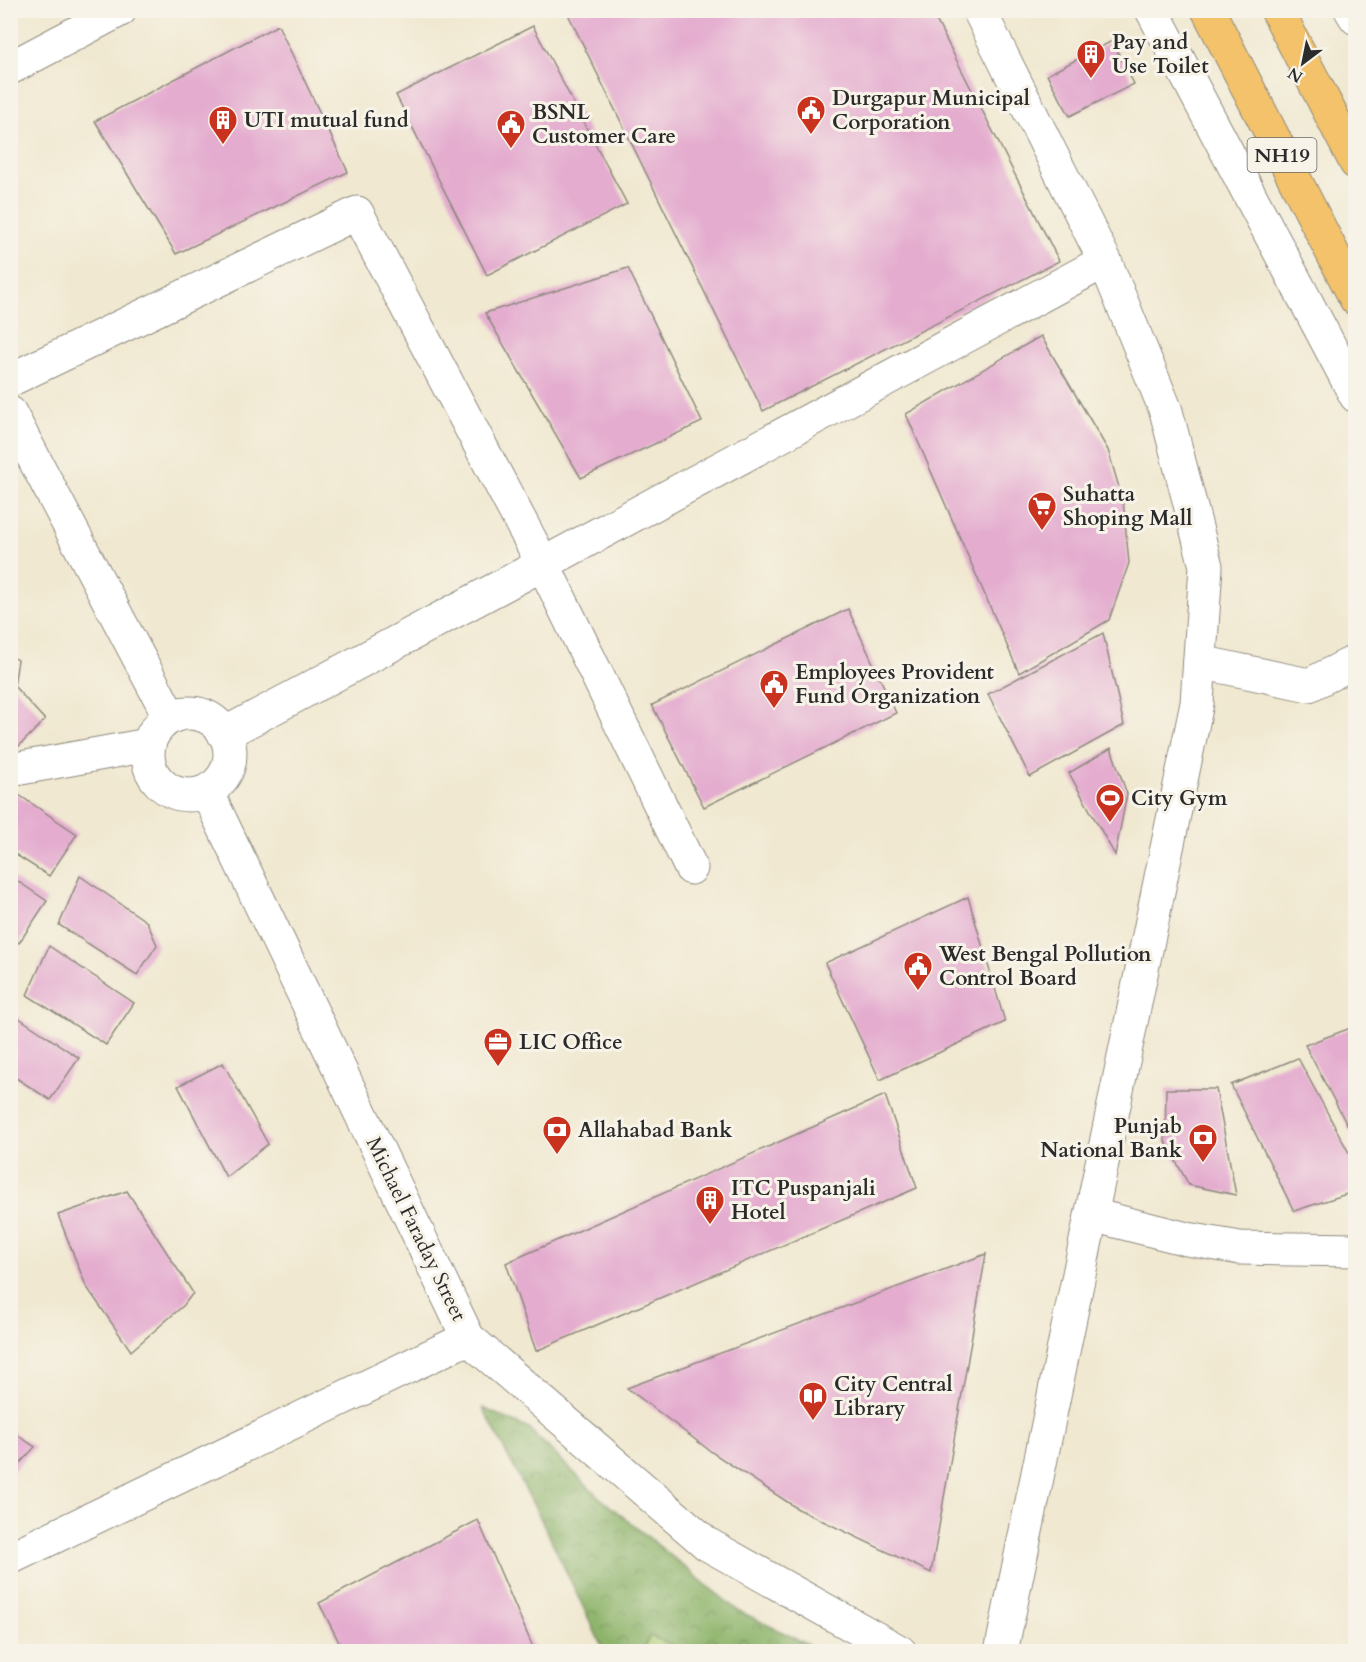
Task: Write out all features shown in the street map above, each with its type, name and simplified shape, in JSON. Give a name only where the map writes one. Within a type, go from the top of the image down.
[{"type":"highway","name":"NH19","points":[[1208,10],[1356,298]]},
{"type":"highway","name":"NH19","points":[[1277,10],[1356,163]]},
{"type":"street","points":[[10,68],[120,10]]},
{"type":"street","points":[[979,10],[1105,261],[1166,411],[1206,566],[1197,703],[1001,1652]]},
{"type":"street","points":[[1152,10],[1356,396]]},
{"type":"street","points":[[1351,10],[1356,18]]},
{"type":"street","points":[[10,380],[357,213],[543,564],[691,868]]},
{"type":"street","points":[[225,734],[1105,261]]},
{"type":"street","points":[[10,413],[170,717]]},
{"type":"street","points":[[1200,662],[1309,685],[1356,661]]},
{"type":"street","points":[[182,713],[204,716],[225,734],[230,754],[228,767],[220,782],[207,792],[191,796],[163,787],[147,762],[148,745],[156,729],[170,717],[182,713]]},
{"type":"street","points":[[10,770],[148,745]]},
{"type":"street","name":"Michael Faraday Street","points":[[10,1558],[468,1338],[207,792]]},
{"type":"street","points":[[1092,1215],[1187,1239],[1240,1248],[1356,1250]]},
{"type":"street","points":[[468,1338],[707,1544],[900,1652]]},
{"type":"green space","points":[[483,1408],[529,1429],[599,1497],[737,1610],[821,1651],[685,1651],[650,1636],[641,1651],[604,1651],[547,1531]]},
{"type":"green space","points":[[650,1635],[685,1651],[641,1652]]},
{"type":"building","name":"Durgapur Municipal Corporation","points":[[566,10],[931,10],[1059,261],[763,411]]},
{"type":"building","name":"UTI mutual fund","points":[[278,25],[348,172],[176,254],[95,121]]},
{"type":"building","name":"BSNL Customer Care","points":[[533,26],[627,204],[487,275],[396,95]]},
{"type":"building","name":"Pay and Use Toilet","points":[[1112,41],[1134,84],[1070,116],[1047,75]]},
{"type":"building","points":[[628,268],[702,422],[581,478],[485,313]]},
{"type":"building","name":"Suhatta Shoping Mall","points":[[1041,336],[1108,450],[1123,501],[1129,563],[1109,620],[1019,673],[906,414]]},
{"type":"building","name":"Employees Provident Fund Organization","points":[[848,609],[896,713],[704,807],[652,705]]},
{"type":"building","points":[[1103,633],[1124,725],[1030,777],[988,694]]},
{"type":"building","points":[[10,656],[18,660],[14,686],[45,720],[10,755]]},
{"type":"building","name":"City Gym","points":[[1111,748],[1127,794],[1115,855],[1069,773]]},
{"type":"building","points":[[10,789],[77,834],[49,876],[10,851]]},
{"type":"building","points":[[10,876],[47,901],[19,943],[10,938]]},
{"type":"building","points":[[80,876],[147,922],[157,945],[137,975],[59,925]]},
{"type":"building","name":"West Bengal Pollution Control Board","points":[[968,897],[1005,1022],[880,1080],[825,963]]},
{"type":"building","points":[[49,946],[134,1003],[106,1045],[27,995]]},
{"type":"building","points":[[10,1012],[79,1058],[50,1100],[10,1074]]},
{"type":"building","points":[[1356,1026],[1356,1142],[1305,1045]]},
{"type":"building","points":[[1298,1058],[1356,1166],[1356,1191],[1294,1211],[1231,1085]]},
{"type":"building","points":[[223,1063],[268,1144],[226,1177],[178,1086]]},
{"type":"building","name":"Punjab National Bank","points":[[1166,1089],[1216,1089],[1236,1195],[1189,1185],[1165,1141]]},
{"type":"building","name":"ITC Puspanjali Hotel","points":[[885,1095],[917,1188],[536,1351],[506,1263]]},
{"type":"building","points":[[127,1191],[193,1293],[184,1305],[131,1351],[86,1286],[58,1215]]},
{"type":"building","name":"City Central Library","points":[[986,1254],[931,1573],[798,1509],[713,1453],[627,1388]]},
{"type":"building","points":[[10,1430],[35,1447],[10,1474]]},
{"type":"building","points":[[478,1520],[535,1652],[344,1652],[319,1603]]},
{"type":"place","name":"Pay and Use Toilet","points":[[1091,80]]},
{"type":"place","name":"Durgapur Municipal Corporation","points":[[811,136]]},
{"type":"place","name":"UTI mutual fund","points":[[223,146]]},
{"type":"place","name":"BSNL Customer Care","points":[[511,150]]},
{"type":"place","name":"Suhatta Shoping Mall","points":[[1042,532]]},
{"type":"place","name":"Employees Provident Fund Organization","points":[[774,710]]},
{"type":"place","name":"City Gym","points":[[1110,824]]},
{"type":"place","name":"West Bengal Pollution Control Board","points":[[918,992]]},
{"type":"place","name":"LIC Office","points":[[498,1068]]},
{"type":"place","name":"Allahabad Bank","points":[[557,1156]]},
{"type":"place","name":"Punjab National Bank","points":[[1203,1164]]},
{"type":"place","name":"ITC Puspanjali Hotel","points":[[710,1226]]},
{"type":"place","name":"City Central Library","points":[[813,1422]]}]
